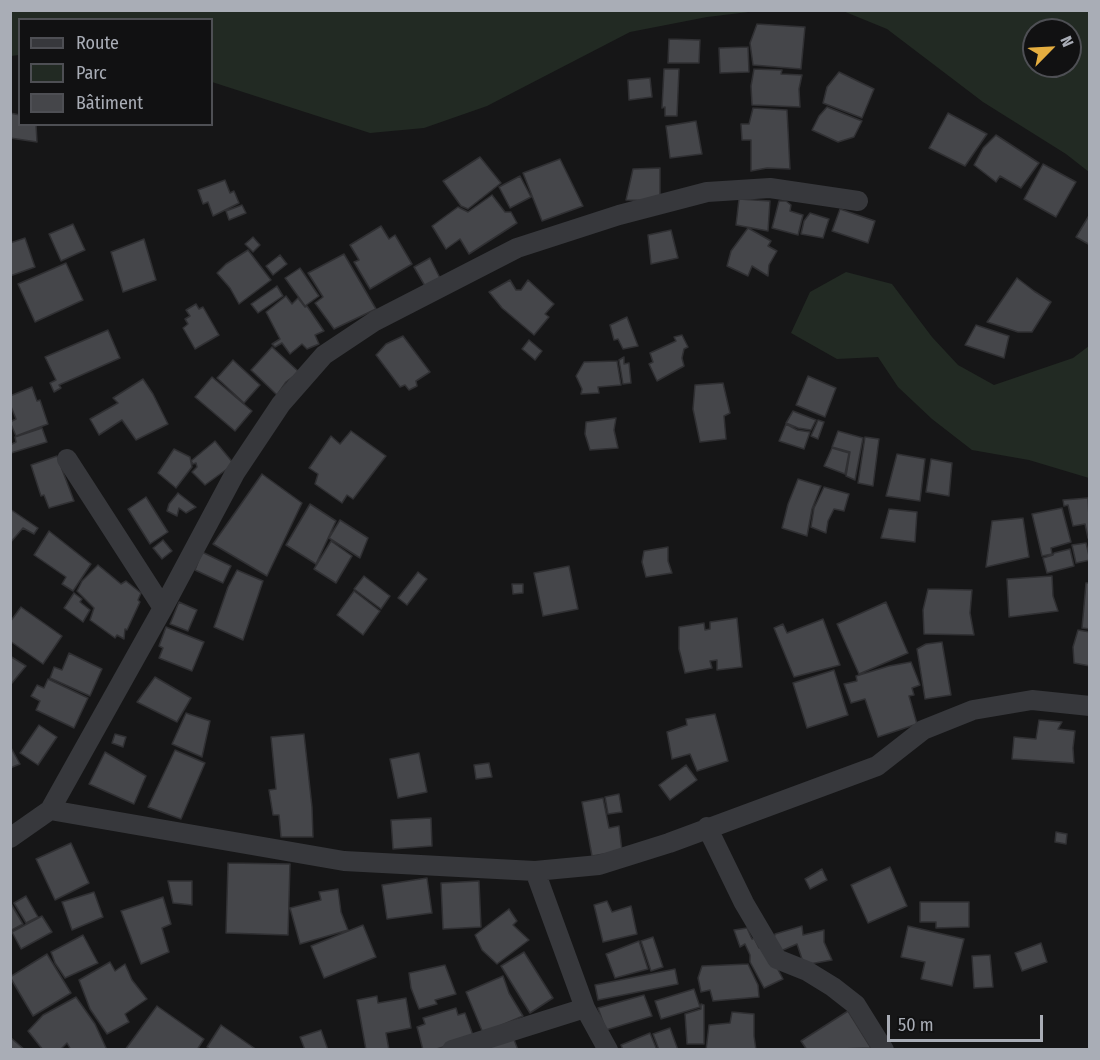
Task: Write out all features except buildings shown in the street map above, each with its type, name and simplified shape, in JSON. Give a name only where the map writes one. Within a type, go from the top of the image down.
[{"type":"street","points":[[10,838],[50,810],[164,608],[235,473],[281,404],[324,355],[375,321],[517,248],[619,215],[707,192],[770,189],[858,201]]},
{"type":"street","points":[[67,459],[164,608]]},
{"type":"street","points":[[50,810],[344,861],[535,871],[599,865],[669,843],[707,827],[877,766],[923,730],[973,710],[1032,700],[1089,706]]},
{"type":"street","points":[[707,827],[744,903],[777,959],[807,971],[856,1005],[884,1050]]},
{"type":"street","points":[[535,871],[585,1008],[608,1050]]},
{"type":"street","points":[[452,1050],[585,1008]]},
{"type":"green space","points":[[11,10],[757,11],[707,17],[630,32],[487,106],[424,128],[370,133],[213,82],[213,18],[18,18],[18,55],[11,56]]},
{"type":"green space","points":[[843,11],[1089,11],[1089,172],[1066,154],[983,102],[887,29]]},
{"type":"green space","points":[[846,272],[892,284],[932,337],[958,365],[994,385],[1073,358],[1089,346],[1089,478],[1029,460],[972,450],[932,419],[898,387],[878,357],[837,359],[791,333],[810,292]]}]
